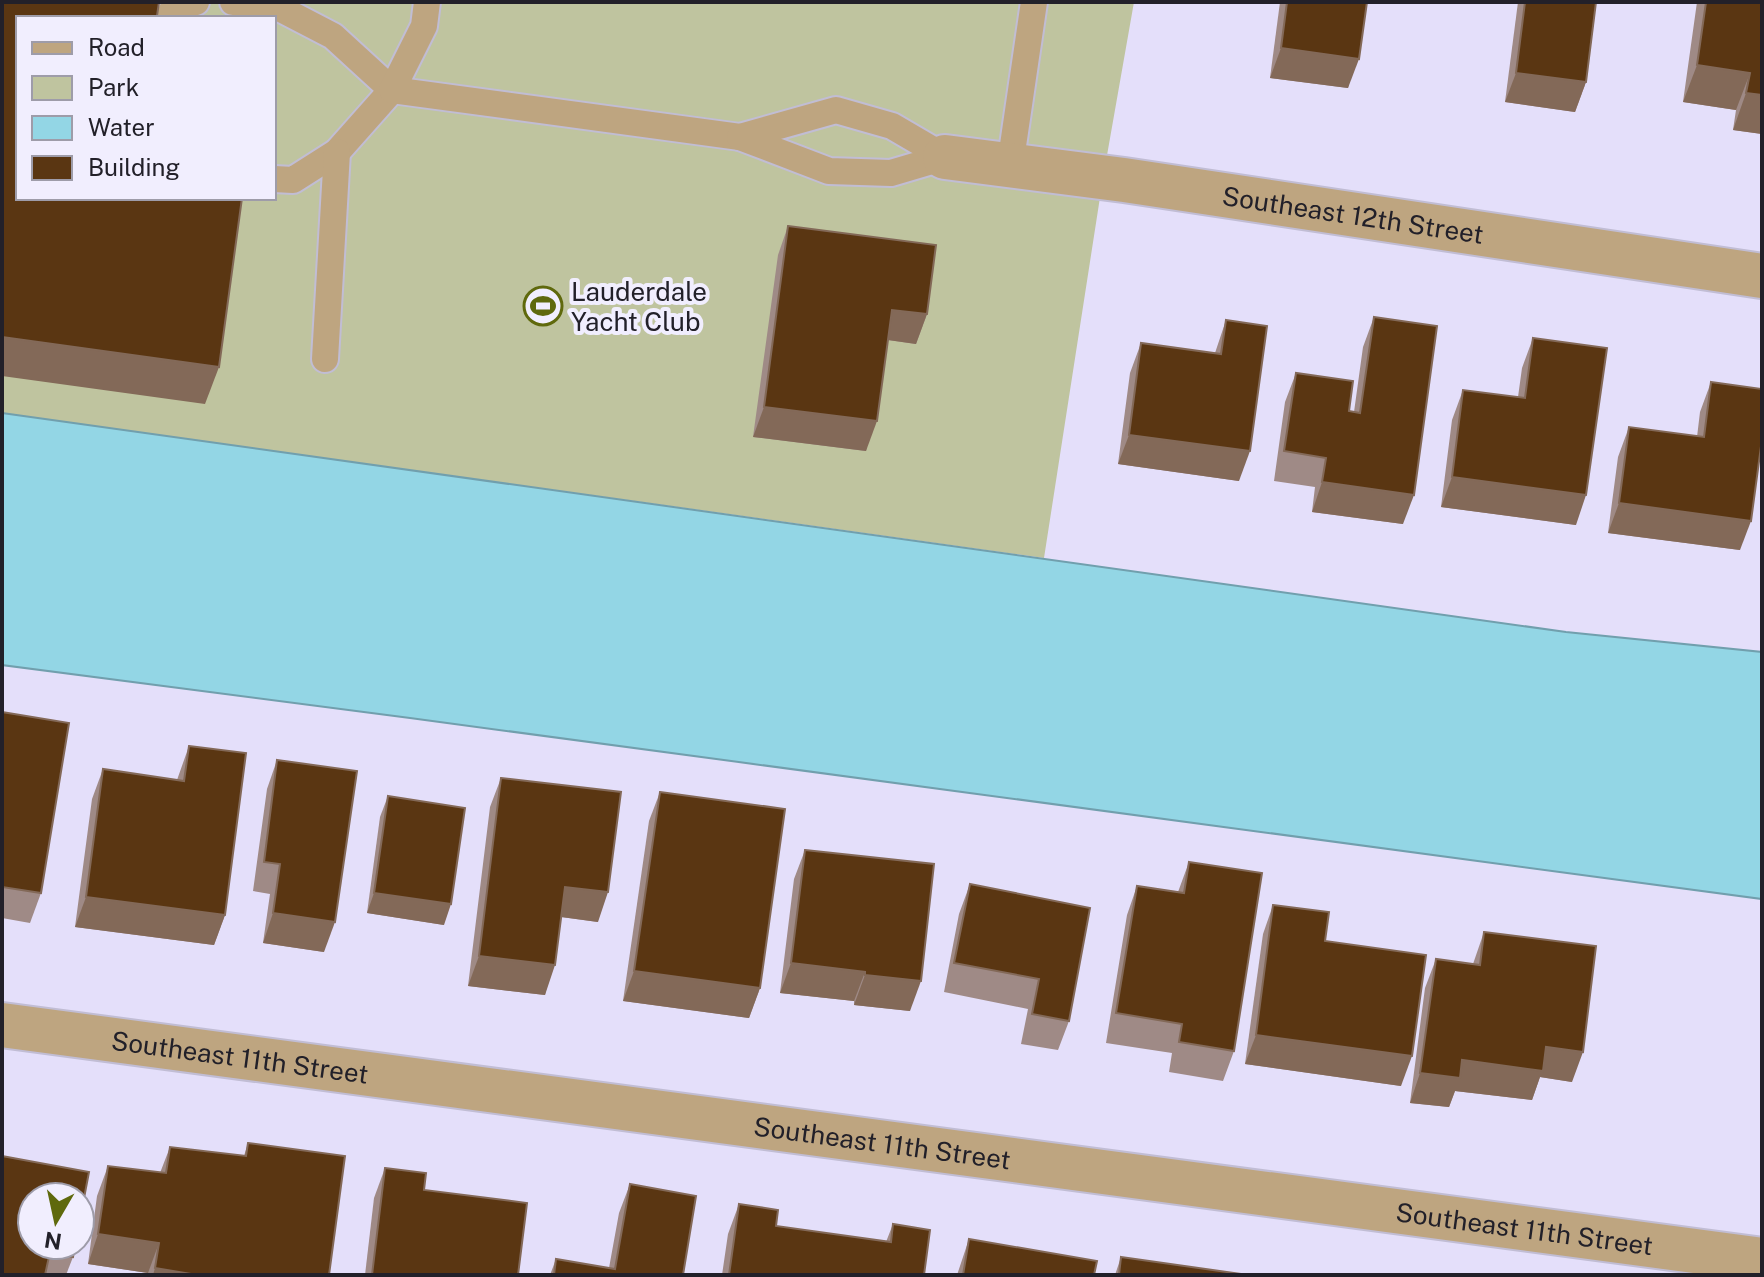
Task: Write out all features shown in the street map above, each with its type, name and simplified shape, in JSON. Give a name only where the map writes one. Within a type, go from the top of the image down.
[{"type":"street","name":"Southeast 12th Street","points":[[945,157],[1124,180],[1762,276]]},
{"type":"street","name":"Southeast 11th Street","points":[[2,1025],[1762,1260]]},
{"type":"lane","points":[[170,16],[172,10],[194,2]]},
{"type":"lane","points":[[233,2],[281,9],[333,36],[392,90],[740,137],[829,171],[891,173],[945,157]]},
{"type":"lane","points":[[276,179],[293,180],[337,152],[392,90],[424,26],[427,2]]},
{"type":"lane","points":[[1010,166],[1034,2]]},
{"type":"lane","points":[[740,137],[836,110],[892,126],[945,157]]},
{"type":"lane","points":[[325,359],[337,152]]},
{"type":"green space","name":"Lauderdale Yacht Club","points":[[2,2],[1134,2],[1103,178],[1044,558],[2,413]]},
{"type":"water","points":[[2,413],[1566,632],[1762,652],[1762,899],[2,665]]},
{"type":"building","points":[[2,2],[159,2],[157,16],[16,16],[16,200],[242,200],[219,367],[2,337]]},
{"type":"building","points":[[1287,2],[1367,2],[1359,59],[1281,48]]},
{"type":"building","points":[[1525,2],[1596,2],[1586,82],[1516,73]]},
{"type":"building","points":[[1706,2],[1762,2],[1762,95],[1746,93],[1750,73],[1697,65]]},
{"type":"building","points":[[788,226],[936,245],[927,314],[892,310],[877,421],[764,407]]},
{"type":"building","points":[[1374,317],[1437,326],[1414,495],[1322,482],[1326,458],[1284,451],[1296,373],[1353,381],[1349,411],[1360,413]]},
{"type":"building","points":[[1226,320],[1267,326],[1250,451],[1129,435],[1141,343],[1221,354]]},
{"type":"building","points":[[1533,338],[1607,348],[1586,495],[1452,477],[1463,390],[1525,398]]},
{"type":"building","points":[[1711,382],[1762,389],[1762,439],[1751,521],[1619,503],[1629,427],[1704,437]]},
{"type":"building","points":[[2,712],[69,723],[41,893],[2,887]]},
{"type":"building","points":[[189,746],[246,753],[225,915],[86,897],[103,769],[184,781]]},
{"type":"building","points":[[277,760],[357,771],[335,922],[273,913],[280,864],[264,862]]},
{"type":"building","points":[[501,778],[621,792],[608,892],[565,887],[555,965],[479,956]]},
{"type":"building","points":[[660,792],[785,809],[760,988],[634,971]]},
{"type":"building","points":[[388,796],[465,808],[451,904],[374,893]]},
{"type":"building","points":[[805,850],[934,864],[921,981],[791,963]]},
{"type":"building","points":[[1189,862],[1262,873],[1234,1051],[1179,1042],[1182,1024],[1116,1013],[1137,886],[1184,893]]},
{"type":"building","points":[[970,884],[1090,908],[1069,1021],[1032,1014],[1039,979],[954,963]]},
{"type":"building","points":[[1273,905],[1329,912],[1325,941],[1426,955],[1412,1056],[1256,1035]]},
{"type":"building","points":[[1484,932],[1596,946],[1583,1052],[1546,1047],[1543,1071],[1462,1060],[1460,1078],[1420,1073],[1436,959],[1480,965]]},
{"type":"building","points":[[248,1143],[345,1156],[329,1275],[197,1275],[155,1268],[159,1243],[98,1234],[108,1166],[166,1173],[170,1147],[246,1156]]},
{"type":"building","points":[[2,1156],[89,1172],[87,1181],[16,1181],[16,1261],[48,1261],[45,1275],[2,1275]]},
{"type":"building","points":[[385,1168],[426,1173],[424,1190],[527,1203],[518,1275],[372,1275]]},
{"type":"building","points":[[630,1184],[696,1196],[683,1275],[554,1275],[556,1259],[615,1269]]},
{"type":"building","points":[[739,1204],[778,1210],[776,1226],[891,1242],[893,1224],[930,1230],[924,1275],[729,1275]]},
{"type":"building","points":[[969,1239],[1097,1261],[1094,1275],[963,1275]]},
{"type":"building","points":[[1121,1257],[1248,1275],[1119,1275]]},
{"type":"place","name":"Lauderdale Yacht Club","points":[[543,306]]}]
